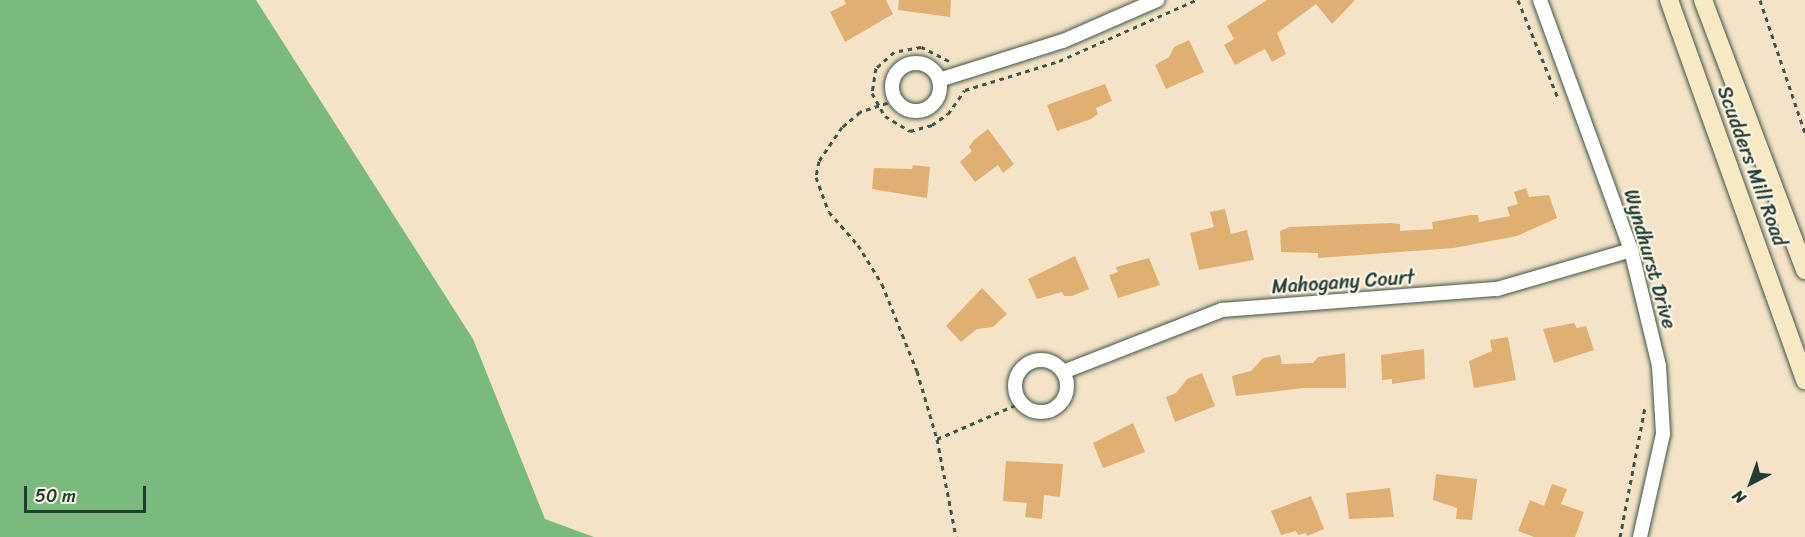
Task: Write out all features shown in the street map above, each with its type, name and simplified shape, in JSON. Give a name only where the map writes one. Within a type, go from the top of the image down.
[{"type":"main road","name":"Scudders Mill Road","points":[[1669,0],[1805,380]]},
{"type":"main road","name":"Scudders Mill Road","points":[[1703,0],[1805,270]]},
{"type":"street","points":[[939,80],[1063,41],[1157,0]]},
{"type":"street","name":"Wyndhurst Drive","points":[[1540,0],[1631,250],[1659,366],[1663,434],[1640,537]]},
{"type":"street","points":[[910,64],[927,67],[939,80],[939,95],[922,110],[904,108],[896,100],[894,77],[910,64]]},
{"type":"street","name":"Mahogany Court","points":[[1063,372],[1222,310],[1497,289],[1631,250]]},
{"type":"street","points":[[1038,360],[1051,362],[1063,372],[1067,388],[1055,408],[1038,413],[1020,403],[1014,382],[1023,367],[1038,360]]},
{"type":"path","points":[[1760,0],[1805,133]]},
{"type":"path","points":[[896,100],[860,112],[842,127],[819,160],[816,177],[829,212],[858,245],[882,284],[917,371],[937,439],[956,537]]},
{"type":"path","points":[[937,439],[1020,403]]},
{"type":"green space","points":[[0,0],[256,0],[473,339],[545,519],[594,537],[0,537]]},
{"type":"building","points":[[844,0],[886,0],[893,14],[845,42],[830,12],[846,4]]},
{"type":"building","points":[[899,0],[951,0],[950,17],[898,10]]},
{"type":"building","points":[[1267,0],[1355,0],[1332,24],[1316,4],[1277,33],[1286,54],[1272,62],[1265,49],[1235,65],[1224,45],[1234,39],[1227,26]]},
{"type":"building","points":[[1189,40],[1204,72],[1166,89],[1155,65],[1169,57],[1174,47]]},
{"type":"building","points":[[1105,84],[1112,101],[1096,108],[1098,114],[1091,119],[1057,131],[1047,105]]},
{"type":"building","points":[[988,129],[1014,164],[1003,173],[998,165],[975,182],[960,162],[972,151],[969,147],[974,140]]},
{"type":"building","points":[[913,165],[930,167],[927,198],[872,189],[874,168],[912,169]]},
{"type":"building","points":[[1526,188],[1529,197],[1549,195],[1557,218],[1517,236],[1454,248],[1318,258],[1318,253],[1281,252],[1280,231],[1290,227],[1392,223],[1400,224],[1400,231],[1433,229],[1432,222],[1471,215],[1478,215],[1479,222],[1510,216],[1507,207],[1518,204],[1514,192]]},
{"type":"building","points":[[1225,209],[1231,234],[1247,230],[1254,260],[1199,270],[1190,233],[1214,227],[1210,212]]},
{"type":"building","points":[[1075,256],[1089,289],[1072,296],[1064,296],[1062,292],[1037,299],[1028,279]]},
{"type":"building","points":[[1149,258],[1160,285],[1118,298],[1109,275],[1118,272],[1116,267]]},
{"type":"building","points":[[982,288],[1007,314],[993,327],[977,329],[961,342],[946,326]]},
{"type":"building","points":[[1574,323],[1577,328],[1586,326],[1594,350],[1554,363],[1543,329]]},
{"type":"building","points":[[1508,337],[1516,380],[1474,388],[1469,361],[1492,351],[1490,340]]},
{"type":"building","points":[[1424,349],[1425,379],[1392,384],[1392,379],[1382,380],[1381,355]]},
{"type":"building","points":[[1345,353],[1346,388],[1303,388],[1236,396],[1232,376],[1251,371],[1263,358],[1280,355],[1282,364],[1313,363],[1318,357]]},
{"type":"building","points":[[1202,373],[1215,406],[1175,422],[1166,397],[1176,393],[1187,379]]},
{"type":"building","points":[[1133,423],[1145,452],[1103,468],[1093,443]]},
{"type":"building","points":[[1006,461],[1063,464],[1060,497],[1044,495],[1042,519],[1025,517],[1027,503],[1003,501]]},
{"type":"building","points":[[1436,474],[1477,479],[1472,520],[1456,519],[1457,508],[1433,500]]},
{"type":"building","points":[[1552,484],[1567,489],[1561,504],[1584,512],[1575,537],[1534,537],[1518,531],[1530,500],[1544,506]]},
{"type":"building","points":[[1390,488],[1394,517],[1349,519],[1346,493]]},
{"type":"building","points":[[1311,496],[1324,529],[1307,536],[1306,533],[1298,535],[1296,531],[1281,535],[1271,511]]}]
